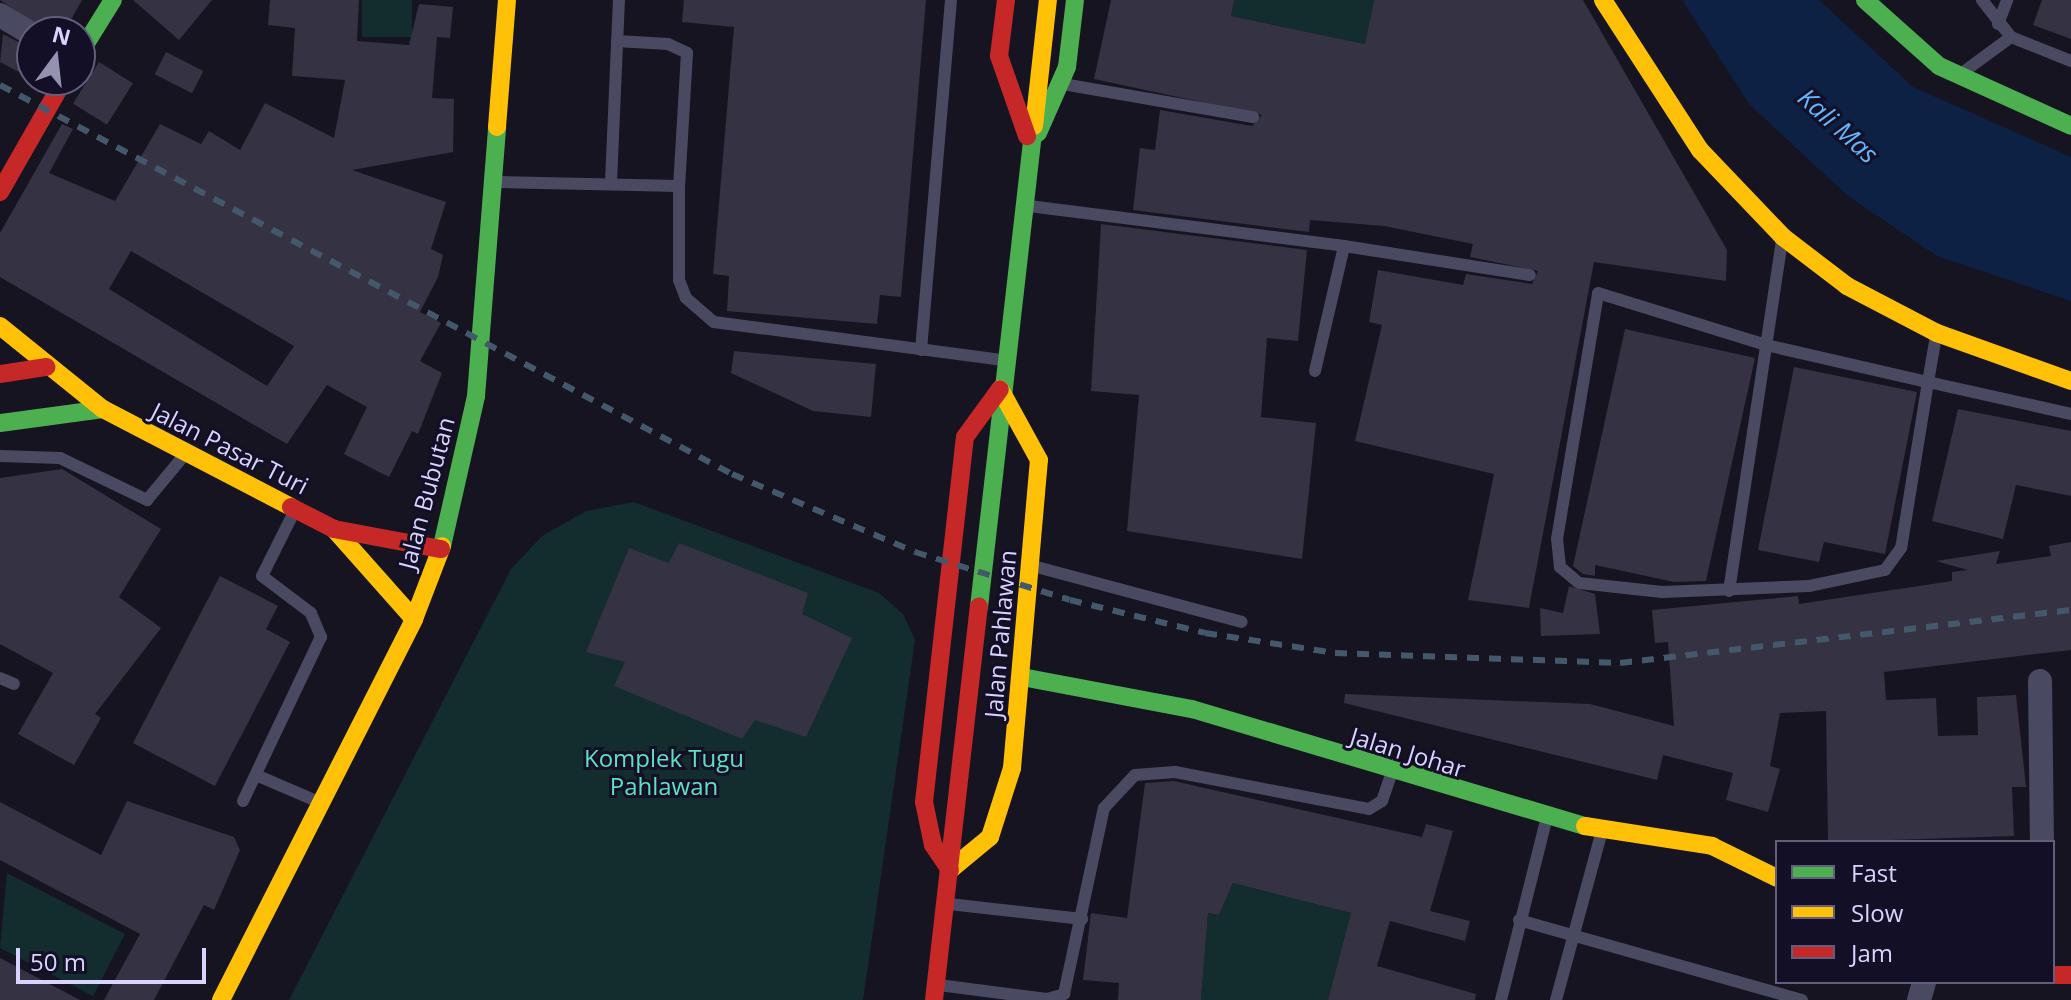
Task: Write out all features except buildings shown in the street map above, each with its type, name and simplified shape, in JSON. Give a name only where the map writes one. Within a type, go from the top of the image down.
[{"type":"main road","points":[[96,27],[113,0]]},
{"type":"main road","name":"Jalan Bubutan","points":[[221,1000],[414,619],[441,549],[476,396],[507,0]]},
{"type":"main road","points":[[1006,0],[999,56],[1032,148]]},
{"type":"main road","name":"Jalan Pahlawan","points":[[935,992],[1000,389],[1026,206],[1048,0]]},
{"type":"main road","points":[[1032,148],[1060,83],[1075,0]]},
{"type":"main road","points":[[1603,0],[1700,150],[1783,237],[1847,286],[1937,333],[2071,381]]},
{"type":"main road","points":[[1865,0],[1958,75],[2071,126]]},
{"type":"main road","points":[[0,192],[55,96]]},
{"type":"main road","name":"Jalan Pasar Turi","points":[[0,326],[46,367],[103,409],[334,529],[441,549]]},
{"type":"main road","points":[[0,374],[46,367]]},
{"type":"main road","name":"Jalan Pahlawan","points":[[949,871],[1001,819],[1022,677],[1039,460],[1000,389]]},
{"type":"main road","name":"Jalan Pahlawan","points":[[949,871],[933,845],[924,802],[965,437],[980,407],[1000,389]]},
{"type":"main road","points":[[0,423],[103,409]]},
{"type":"main road","name":"Jalan Pasar Turi","points":[[334,529],[414,619]]},
{"type":"main road","name":"Jalan Johar","points":[[1022,677],[1192,709],[1546,820],[1712,846],[1775,877]]},
{"type":"street","points":[[2040,681],[2042,840]]},
{"type":"lane","points":[[611,182],[619,0]]},
{"type":"lane","points":[[921,350],[951,0]]},
{"type":"lane","points":[[1982,0],[2011,37],[2071,61]]},
{"type":"lane","points":[[1998,24],[2007,0]]},
{"type":"lane","points":[[1958,75],[2011,37]]},
{"type":"lane","points":[[617,41],[668,44],[687,53],[679,186],[679,280],[686,298],[714,322],[1006,360]]},
{"type":"lane","points":[[1060,83],[1253,117]]},
{"type":"lane","points":[[493,182],[611,182],[679,186]]},
{"type":"lane","points":[[1026,206],[1344,246],[1530,275]]},
{"type":"lane","points":[[1729,591],[1783,237]]},
{"type":"lane","points":[[1315,371],[1344,246]]},
{"type":"lane","points":[[1937,333],[1928,382],[1894,564],[1809,586],[1729,591],[1579,583],[1560,567],[1557,539],[1598,293],[1766,345],[1928,382],[2071,414]]},
{"type":"lane","points":[[0,456],[60,458],[147,500],[186,452]]},
{"type":"lane","points":[[243,801],[321,637],[311,613],[262,576],[296,509]]},
{"type":"lane","points":[[1030,566],[1242,622]]},
{"type":"lane","points":[[0,678],[14,684]]},
{"type":"lane","points":[[935,992],[1058,998],[1068,989],[1104,808],[1135,775],[1175,772],[1369,809],[1382,801],[1392,772]]},
{"type":"lane","points":[[256,775],[319,802]]},
{"type":"lane","points":[[1501,1000],[1546,820]]},
{"type":"lane","points":[[1556,1000],[1603,828]]},
{"type":"lane","points":[[946,904],[1082,919]]},
{"type":"lane","points":[[1519,920],[1802,1000]]},
{"type":"green space","points":[[362,0],[412,0],[412,37],[362,37]]},
{"type":"green space","points":[[1234,0],[1374,0],[1365,44],[1231,16]]},
{"type":"green space","name":"Komplek Tugu Pahlawan","points":[[634,502],[879,593],[903,614],[915,640],[863,1000],[289,1000],[511,569],[542,536],[586,511]]},
{"type":"green space","points":[[7,873],[125,934],[93,996],[0,948]]},
{"type":"green space","points":[[1233,883],[1351,913],[1328,1000],[1201,1000],[1208,913],[1219,915]]},
{"type":"water","name":"Kali Mas","points":[[1682,0],[1819,0],[1913,87],[2071,157],[2071,301],[1937,256],[1848,196],[1750,105]]},
{"type":"railway","points":[[0,85],[732,474],[915,552],[1070,600],[1205,633],[1335,653],[1620,663],[2071,610]]},
{"type":"traffic: fast","points":[[96,27],[113,0]]},
{"type":"traffic: fast","points":[[1038,133],[1067,67],[1075,0]]},
{"type":"traffic: fast","points":[[1865,0],[1939,66],[2071,126]]},
{"type":"traffic: fast","points":[[979,607],[1034,126]]},
{"type":"traffic: fast","points":[[442,546],[476,396],[497,127]]},
{"type":"traffic: fast","points":[[0,423],[103,409]]},
{"type":"traffic: fast","points":[[1022,677],[1192,709],[1585,826]]},
{"type":"traffic: slow","points":[[497,127],[507,0]]},
{"type":"traffic: slow","points":[[1034,126],[1048,0]]},
{"type":"traffic: slow","points":[[1603,0],[1700,150],[1783,237],[1847,286],[1937,333],[2071,381]]},
{"type":"traffic: slow","points":[[0,326],[103,409],[291,507]]},
{"type":"traffic: slow","points":[[950,870],[990,837],[1012,768],[1039,460],[1000,389]]},
{"type":"traffic: slow","points":[[334,529],[414,619]]},
{"type":"traffic: slow","points":[[221,1000],[414,619],[442,546]]},
{"type":"traffic: slow","points":[[1585,826],[1712,846],[1775,877]]},
{"type":"traffic: jam","points":[[1006,0],[999,56],[1027,136]]},
{"type":"traffic: jam","points":[[0,192],[55,96]]},
{"type":"traffic: jam","points":[[0,374],[46,367]]},
{"type":"traffic: jam","points":[[950,870],[933,845],[924,802],[965,437],[1000,389]]},
{"type":"traffic: jam","points":[[291,507],[334,529],[441,549]]},
{"type":"traffic: jam","points":[[934,1000],[979,607]]},
{"type":"traffic: jam","points":[[2055,975],[2071,975]]}]
